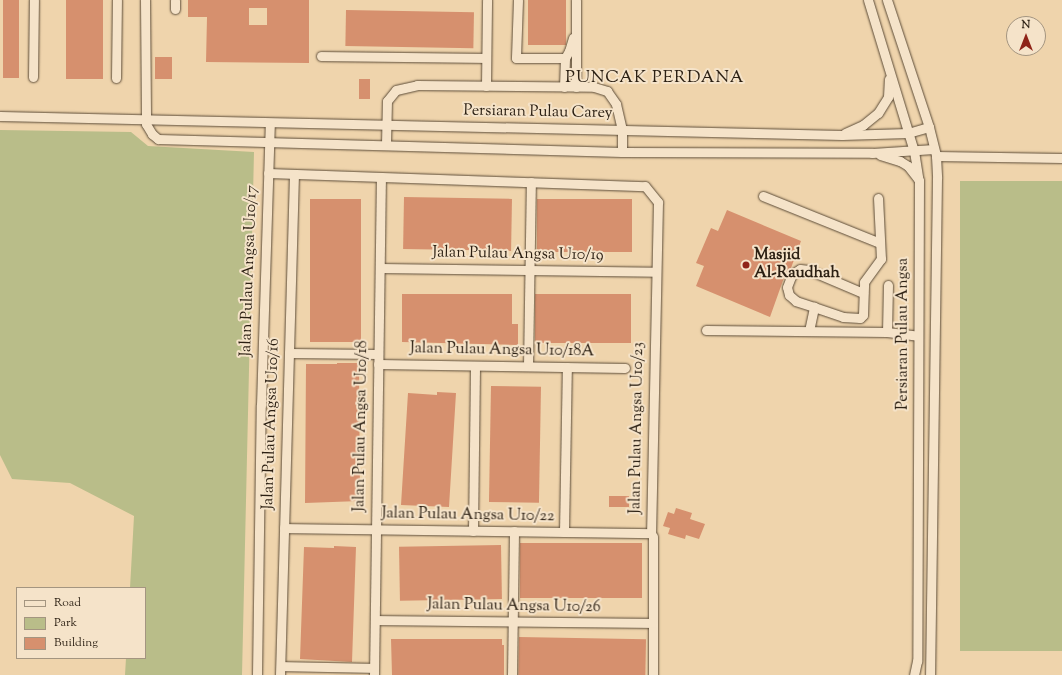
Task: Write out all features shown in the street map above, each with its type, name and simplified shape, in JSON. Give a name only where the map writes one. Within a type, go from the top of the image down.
[{"type":"street","points":[[33,77],[34,0]]},
{"type":"street","points":[[116,78],[117,0]]},
{"type":"street","points":[[145,0],[146,124],[152,134],[158,139],[386,144],[622,152],[872,153],[914,151],[1062,158]]},
{"type":"street","points":[[486,86],[488,0]]},
{"type":"street","points":[[518,0],[516,58],[565,58]]},
{"type":"street","points":[[576,0],[576,87]]},
{"type":"street","name":"Persiaran Pulau Angsa","points":[[868,0],[914,151],[920,181],[917,661],[914,675]]},
{"type":"street","name":"Persiaran Pulau Angsa","points":[[887,0],[929,127],[935,152],[937,178],[930,675]]},
{"type":"street","points":[[564,87],[565,58],[575,34]]},
{"type":"street","points":[[321,56],[486,58]]},
{"type":"street","points":[[842,135],[864,125],[878,113],[888,97],[888,69]]},
{"type":"street","points":[[386,144],[387,101],[396,90],[417,85],[594,87],[607,92],[616,104],[622,130],[622,152]]},
{"type":"street","name":"Persiaran Pulau Carey","points":[[0,116],[842,135],[908,133],[929,127]]},
{"type":"street","points":[[268,173],[270,123]]},
{"type":"street","points":[[872,153],[900,161],[908,166],[920,181]]},
{"type":"street","name":"Jalan Pulau Angsa U10/17","points":[[256,675],[261,405],[268,173],[645,186]]},
{"type":"street","name":"Jalan Pulau Angsa U10/16","points":[[280,671],[294,174]]},
{"type":"street","name":"Jalan Pulau Angsa U10/18","points":[[374,672],[381,177]]},
{"type":"street","points":[[528,366],[531,182]]},
{"type":"street","name":"Jalan Pulau Angsa U10/23","points":[[645,186],[658,202],[650,533],[653,537],[653,675]]},
{"type":"street","points":[[763,196],[880,243]]},
{"type":"street","points":[[863,293],[809,270],[800,269],[792,274],[787,287],[789,295],[796,301],[843,318],[860,318],[864,310],[863,293],[866,276],[881,259],[878,198]]},
{"type":"street","name":"Jalan Pulau Angsa U10/19","points":[[380,268],[656,272]]},
{"type":"street","points":[[887,332],[888,285]]},
{"type":"street","points":[[809,332],[814,307]]},
{"type":"street","points":[[706,330],[887,332],[918,336]]},
{"type":"street","points":[[289,353],[378,354]]},
{"type":"street","name":"Jalan Pulau Angsa U10/18A","points":[[378,364],[625,368]]},
{"type":"street","points":[[473,531],[475,366]]},
{"type":"street","points":[[564,532],[566,367]]},
{"type":"street","name":"Jalan Pulau Angsa U10/22","points":[[284,528],[650,533]]},
{"type":"street","points":[[512,675],[514,531]]},
{"type":"street","name":"Jalan Pulau Angsa U10/26","points":[[375,620],[653,623]]},
{"type":"street","points":[[280,671],[374,672]]},
{"type":"green space","points":[[0,130],[131,132],[148,146],[254,152],[242,675],[125,675],[126,659],[146,659],[146,587],[130,587],[134,516],[70,483],[12,479],[0,455]]},
{"type":"green space","points":[[960,181],[1062,181],[1062,651],[960,651]]},
{"type":"building","points":[[3,0],[19,0],[19,78],[3,78]]},
{"type":"building","points":[[66,0],[103,0],[103,79],[66,79]]},
{"type":"building","points":[[188,0],[309,0],[309,63],[206,62],[207,17],[188,17]],"holes":[[[249,8],[267,8],[267,25],[249,25]]]},
{"type":"building","points":[[528,0],[566,0],[566,45],[528,45]]},
{"type":"building","points":[[346,10],[474,12],[473,48],[345,46]]},
{"type":"building","points":[[155,57],[172,57],[172,79],[155,79]]},
{"type":"building","points":[[359,79],[370,79],[370,99],[359,99]]},
{"type":"building","points":[[404,197],[512,199],[511,251],[403,249]]},
{"type":"building","points":[[310,199],[361,199],[361,342],[310,342]]},
{"type":"building","points":[[537,199],[632,199],[632,252],[537,252]]},
{"type":"building","name":"Masjid Al-Raudhah","points":[[727,210],[801,241],[791,268],[786,272],[770,317],[696,286],[704,266],[696,263],[711,228],[718,231]]},
{"type":"building","points":[[402,294],[512,294],[512,324],[518,324],[518,345],[402,342]]},
{"type":"building","points":[[535,294],[631,294],[631,343],[535,343]]},
{"type":"building","points":[[359,363],[360,501],[305,503],[306,364]]},
{"type":"building","points":[[491,386],[541,387],[539,503],[489,502]]},
{"type":"building","points":[[437,392],[456,393],[449,507],[401,505],[408,393],[437,395]]},
{"type":"building","points":[[609,496],[629,496],[629,507],[609,507]]},
{"type":"building","points":[[676,508],[692,513],[690,519],[705,524],[699,539],[686,535],[685,539],[668,534],[670,528],[663,526],[668,512],[674,514]]},
{"type":"building","points":[[520,543],[642,543],[642,598],[520,598]]},
{"type":"building","points":[[501,545],[502,599],[400,601],[399,547]]},
{"type":"building","points":[[334,546],[356,547],[352,662],[300,659],[304,547],[334,548]]},
{"type":"building","points":[[519,637],[646,639],[645,675],[518,675]]},
{"type":"building","points":[[391,639],[502,639],[502,645],[504,645],[504,675],[392,675]]},
{"type":"place","name":"Masjid Al-Raudhah","points":[[746,265]]},
{"type":"district","name":"PUNCAK PERDANA","points":[[655,79]]}]
